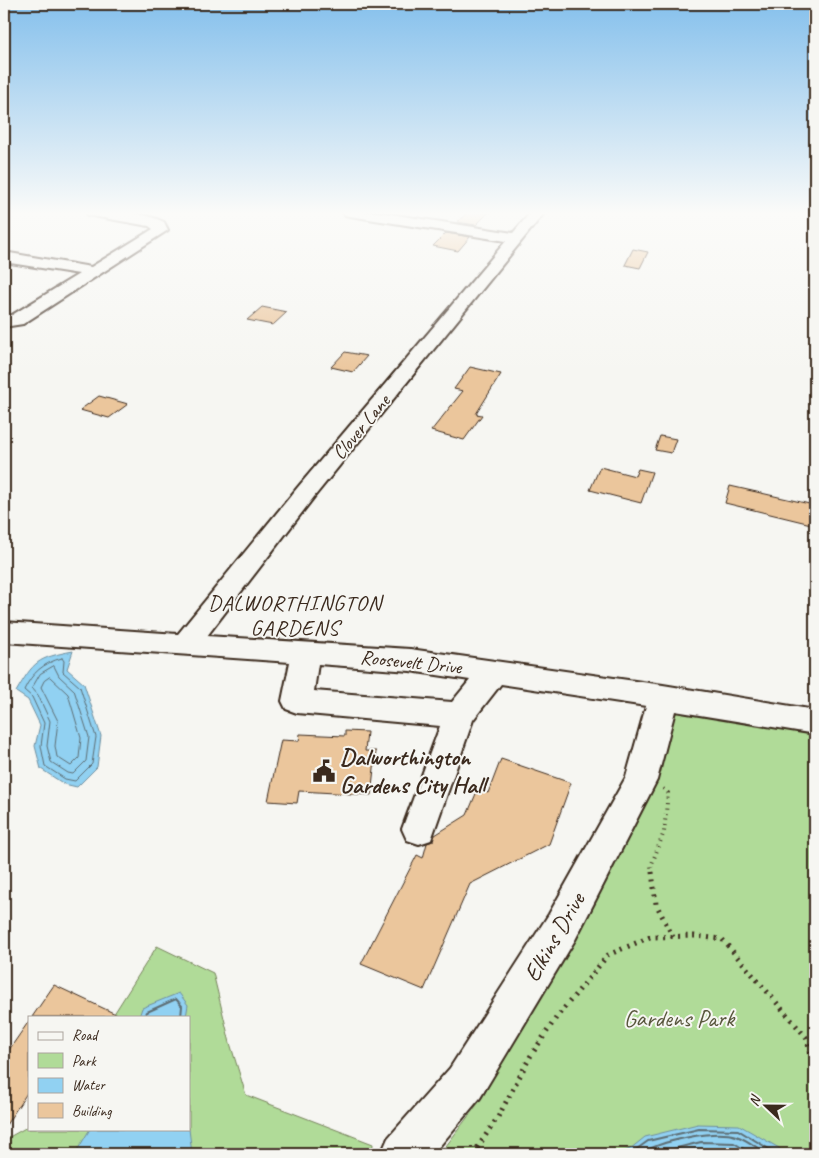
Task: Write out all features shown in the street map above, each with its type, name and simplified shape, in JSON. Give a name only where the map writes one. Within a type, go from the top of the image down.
[{"type":"street","points":[[56,266],[94,272]]},
{"type":"street","points":[[4,322],[18,320],[104,266]]},
{"type":"street","name":"Clover Lane","points":[[186,643],[306,492],[494,266]]},
{"type":"street","name":"Roosevelt Drive","points":[[4,632],[186,643],[410,660],[663,697],[815,722]]},
{"type":"street","points":[[306,652],[297,701],[459,715]]},
{"type":"street","points":[[419,829],[459,715],[494,672]]},
{"type":"street","name":"Elkins Drive","points":[[404,1154],[465,1084],[562,927],[641,780],[650,752],[663,697]]},
{"type":"path","points":[[656,784],[668,793],[664,832],[651,866],[656,904],[673,937]]},
{"type":"path","points":[[473,1154],[498,1117],[530,1057],[608,955],[650,938],[695,936],[722,939],[806,1037],[815,1068]]},
{"type":"green space","name":"Gardens Park","points":[[671,704],[815,728],[815,1154],[440,1154],[482,1098],[603,873]]},
{"type":"green space","points":[[157,946],[213,973],[230,1043],[246,1095],[373,1144],[372,1154],[4,1154],[4,1140],[28,1127],[28,1130],[190,1130],[190,1016],[113,1016]]},
{"type":"water","points":[[73,651],[67,669],[84,684],[101,736],[97,767],[77,787],[64,784],[41,769],[35,746],[40,725],[28,700],[16,692],[32,667],[38,662],[51,656]]},
{"type":"water","points":[[179,993],[188,1005],[186,1016],[139,1016],[142,1008]]},
{"type":"water","points":[[698,1124],[739,1125],[779,1148],[783,1154],[618,1154],[630,1149],[645,1137]]},
{"type":"water","points":[[89,1130],[189,1130],[192,1154],[75,1154]]},
{"type":"building","points":[[262,307],[287,312],[273,325],[247,320]]},
{"type":"building","points":[[345,352],[367,356],[353,372],[331,367]]},
{"type":"building","points":[[470,367],[501,374],[476,414],[482,415],[464,440],[431,431],[463,391],[454,389]]},
{"type":"building","points":[[99,396],[128,404],[109,418],[80,410]]},
{"type":"building","points":[[660,436],[676,439],[671,453],[655,450]]},
{"type":"building","points":[[600,467],[635,476],[638,469],[652,472],[641,503],[590,490]]},
{"type":"building","points":[[730,486],[814,505],[811,524],[725,503]]},
{"type":"building","name":"Dalworthington Gardens City Hall","points":[[345,731],[367,732],[365,751],[376,751],[371,795],[299,791],[297,803],[268,801],[281,740],[299,741],[300,734],[345,736]]},
{"type":"building","points":[[501,759],[571,783],[549,844],[470,884],[424,990],[361,964],[417,855],[423,858],[427,843],[433,841],[435,835],[467,815],[478,789],[488,793]]},
{"type":"building","points":[[54,985],[120,1016],[33,1016]]},
{"type":"building","points":[[28,1022],[28,1092],[4,1128],[4,1057]]},
{"type":"place","name":"Dalworthington Gardens City Hall","points":[[324,771]]},
{"type":"district","name":"DALWORTHINGTON GARDENS","points":[[295,616]]}]
